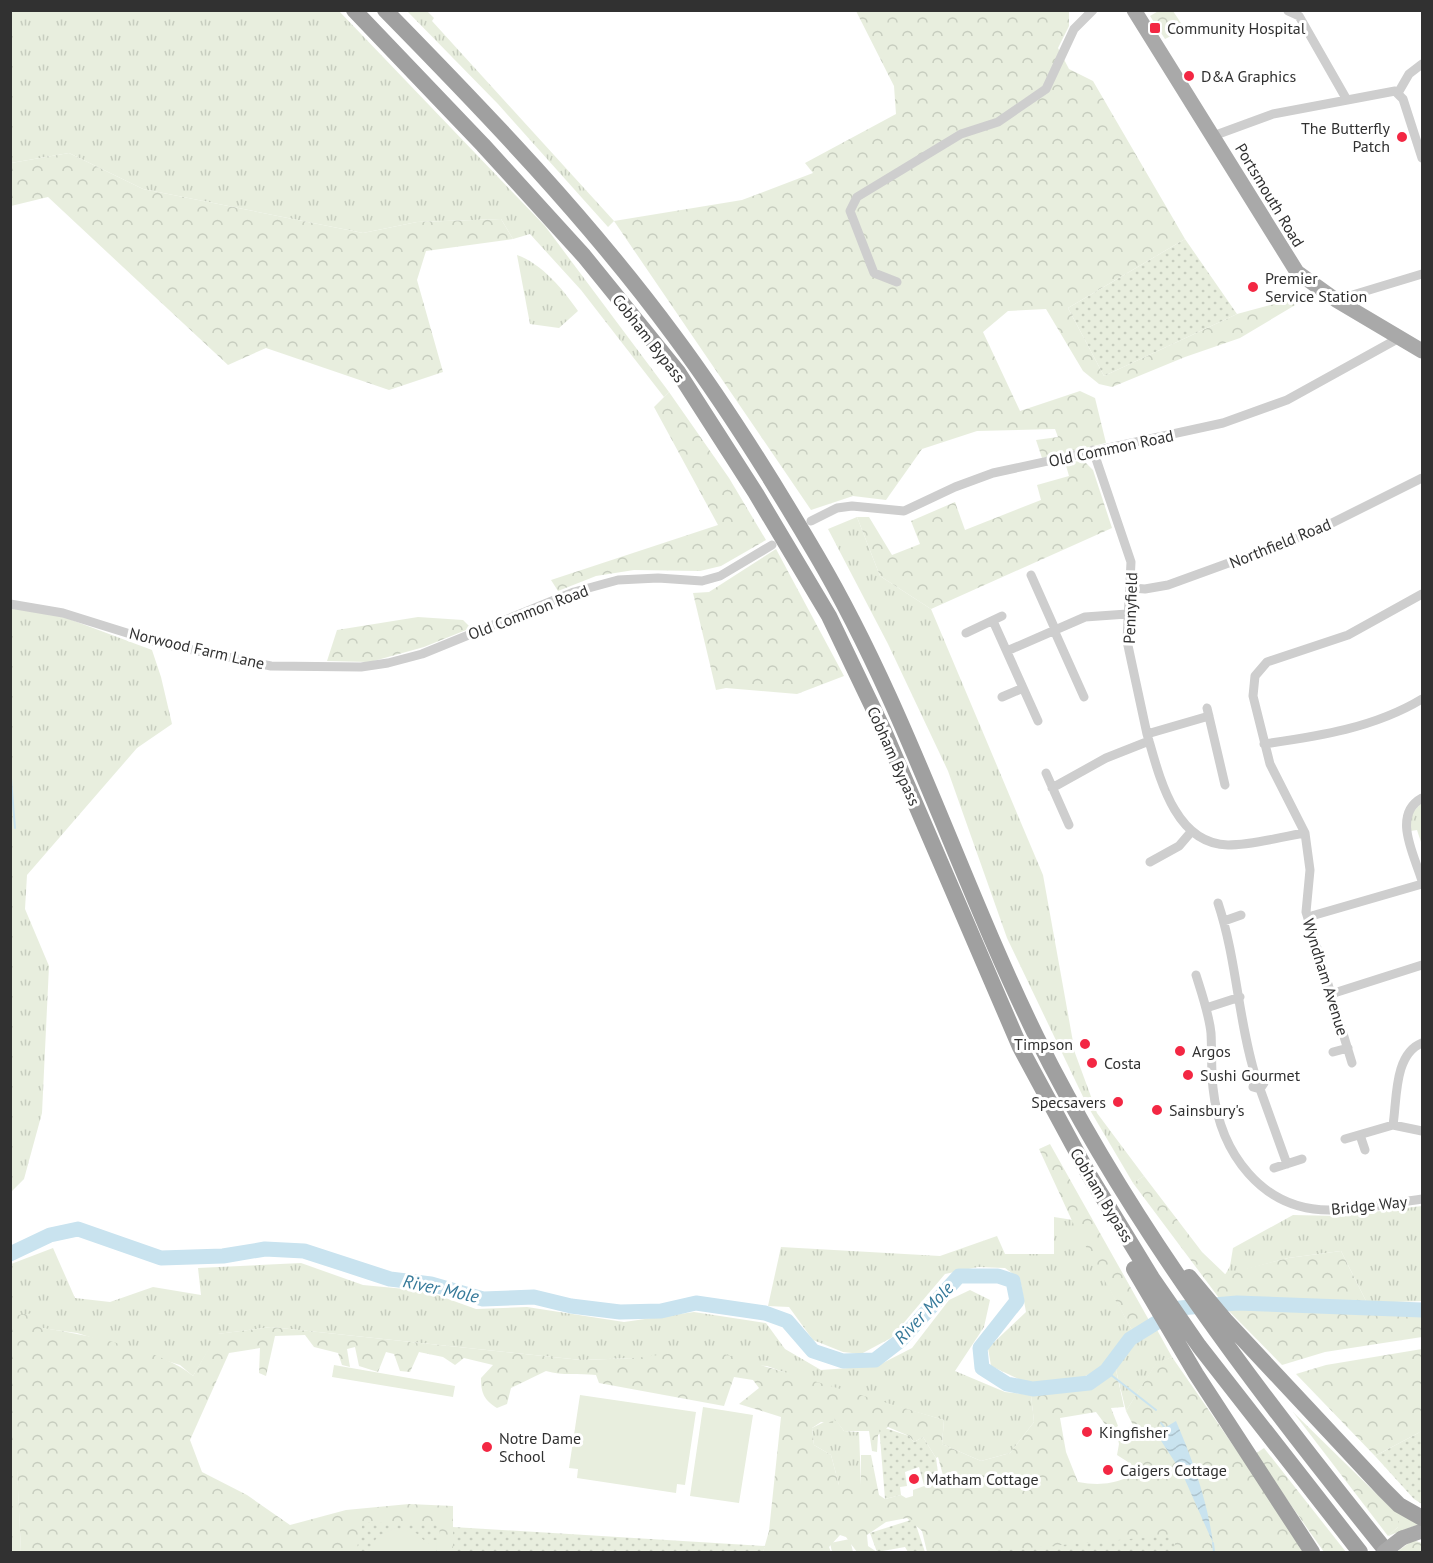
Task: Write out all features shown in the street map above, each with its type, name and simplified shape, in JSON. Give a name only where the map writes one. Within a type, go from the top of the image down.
[{"type":"highway","name":"Cobham Bypass","points":[[354,10],[483,145],[584,256],[678,372],[755,492],[829,616],[884,731],[989,980],[1053,1111],[1148,1281],[1360,1552]]},
{"type":"highway","name":"Cobham Bypass","points":[[385,10],[531,162],[589,232],[675,337],[764,468],[819,559],[871,654],[1037,1037],[1082,1124],[1130,1203],[1176,1268],[1220,1338],[1385,1552]]},
{"type":"highway","points":[[1176,1268],[1390,1496],[1422,1518]]},
{"type":"highway","points":[[1148,1281],[1182,1351],[1312,1552]]},
{"type":"main road","name":"Portsmouth Road","points":[[1134,10],[1292,266],[1303,278],[1336,300],[1422,351]]},
{"type":"main road","points":[[1385,1552],[1402,1538],[1422,1531]]},
{"type":"street","points":[[897,282],[874,273],[850,211],[857,197],[961,134],[998,122],[1046,89],[1074,29],[1093,10]]},
{"type":"street","points":[[1288,11],[1301,13],[1347,100]]},
{"type":"street","points":[[1398,93],[1409,74],[1422,64]]},
{"type":"street","points":[[1213,136],[1273,114],[1391,91],[1398,93]]},
{"type":"street","points":[[1398,93],[1422,158]]},
{"type":"street","points":[[1336,300],[1422,274]]},
{"type":"street","points":[[1358,313],[1366,291]]},
{"type":"street","name":"Old Common Road","points":[[811,521],[845,507],[904,511],[955,487],[993,473],[1204,428],[1258,412],[1317,386],[1401,337]]},
{"type":"street","name":"Pennyfield","points":[[1093,450],[1129,553],[1132,588],[1127,614],[1129,655],[1148,737],[1177,814],[1191,832]]},
{"type":"street","name":"Northfield Road","points":[[1132,588],[1145,589],[1168,585],[1314,531],[1422,478]]},
{"type":"street","name":"Old Common Road","points":[[388,663],[422,654],[585,589],[618,580],[658,578],[702,581],[720,576],[771,545]]},
{"type":"street","points":[[1031,575],[1084,696]]},
{"type":"street","name":"Wyndham Avenue","points":[[1352,1063],[1308,917],[1306,902],[1310,870],[1305,833],[1298,814],[1274,774],[1264,744],[1252,686],[1257,672],[1263,665],[1348,635],[1422,594]]},
{"type":"street","points":[[1030,602],[1041,598]]},
{"type":"street","name":"Norwood Farm Lane","points":[[10,604],[63,613],[159,643],[271,666],[361,667],[388,663]]},
{"type":"street","points":[[1007,651],[1093,615],[1127,614]]},
{"type":"street","points":[[966,633],[1002,616]]},
{"type":"street","points":[[993,621],[1038,721]]},
{"type":"street","points":[[1002,697],[1023,688]]},
{"type":"street","points":[[1264,744],[1350,729],[1386,716],[1422,699]]},
{"type":"street","points":[[1052,788],[1148,737],[1208,712],[1225,784]]},
{"type":"street","points":[[1046,773],[1069,825]]},
{"type":"street","points":[[1308,917],[1422,882],[1406,821],[1411,807],[1422,798]]},
{"type":"street","points":[[1150,862],[1179,846],[1191,832],[1205,840],[1228,845],[1305,833]]},
{"type":"street","points":[[1218,903],[1240,997],[1247,1047],[1256,1078],[1252,1085],[1260,1089],[1287,1164]]},
{"type":"street","points":[[1224,921],[1241,915]]},
{"type":"street","points":[[1331,994],[1422,965]]},
{"type":"street","name":"Bridge Way","points":[[1196,975],[1211,1034],[1213,1088],[1222,1128],[1237,1160],[1259,1185],[1283,1201],[1320,1210],[1349,1209],[1422,1199]]},
{"type":"street","points":[[1206,1008],[1240,997]]},
{"type":"street","points":[[1393,1125],[1403,1062],[1409,1052],[1422,1043]]},
{"type":"street","name":"Wyndham Avenue","points":[[1333,1052],[1347,1048]]},
{"type":"street","points":[[1345,1139],[1393,1125],[1422,1131]]},
{"type":"street","points":[[1360,1135],[1365,1150]]},
{"type":"street","points":[[1274,1168],[1302,1159]]},
{"type":"green space","points":[[1160,10],[1173,11],[1185,29],[1165,39],[1150,16]]},
{"type":"green space","points":[[11,11],[339,11],[545,226],[669,392],[664,397],[581,290],[530,234],[513,239],[501,219],[417,222],[363,233],[143,189],[69,153],[11,163]]},
{"type":"green space","points":[[407,11],[427,11],[434,18],[432,21],[614,221],[608,227],[498,104]]},
{"type":"green space","points":[[856,11],[1069,11],[1069,26],[1058,48],[1069,69],[1093,81],[1185,239],[1068,308],[1104,376],[1237,314],[1299,297],[1297,304],[1240,338],[1185,357],[1112,387],[1099,384],[1083,371],[1046,309],[1008,311],[983,332],[1020,411],[1080,391],[1095,398],[1106,443],[1042,458],[1036,440],[1058,437],[1055,429],[977,431],[922,449],[886,500],[853,496],[811,510],[614,221],[742,200],[813,173],[805,163],[896,114],[894,86]]},
{"type":"green space","points":[[69,153],[143,189],[363,233],[417,222],[501,219],[513,239],[426,251],[417,280],[443,372],[389,390],[266,348],[228,365],[48,197],[11,206],[11,163]]},
{"type":"green space","points":[[1185,239],[1237,314],[1104,376],[1068,308]]},
{"type":"green space","points":[[517,255],[535,264],[551,278],[578,311],[559,328],[530,324]]},
{"type":"green space","points":[[669,392],[729,478],[766,540],[721,566],[700,571],[634,570],[596,576],[558,591],[551,580],[718,525],[654,407]]},
{"type":"green space","points":[[1084,461],[1093,470],[1112,528],[931,609],[880,576],[857,517],[869,517],[892,555],[920,544],[911,521],[955,502],[965,530],[1041,500],[1037,485],[1069,476],[1065,462]]},
{"type":"green space","points":[[857,517],[880,576],[931,609],[1043,875],[1075,1053],[1097,1113],[1144,1176],[1133,1183],[1087,1105],[1007,938],[948,771],[888,644],[828,529]]},
{"type":"green space","points":[[776,549],[844,676],[797,694],[726,688],[716,690],[693,593],[709,592]]},
{"type":"green space","points":[[11,608],[61,616],[152,650],[172,724],[137,748],[27,875],[25,909],[49,966],[42,1113],[24,1179],[11,1192]]},
{"type":"green space","points":[[418,617],[463,620],[471,628],[424,647],[370,662],[327,661],[337,630]]},
{"type":"green space","points":[[1422,803],[1421,842],[1417,830],[1411,831],[1410,822],[1414,812]]},
{"type":"green space","points":[[1050,1144],[1150,1322],[1133,1332],[1074,1225],[1039,1149]]},
{"type":"green space","points":[[1144,1176],[1202,1252],[1225,1274],[1288,1258],[1341,1251],[1367,1303],[1219,1298],[1133,1183]]},
{"type":"green space","points":[[1422,1206],[1422,1301],[1367,1303],[1341,1251],[1288,1258],[1225,1275],[1230,1266],[1233,1248],[1293,1215],[1339,1216]]},
{"type":"green space","points":[[1054,1217],[1073,1220],[1133,1332],[1102,1368],[1079,1379],[1027,1383],[991,1366],[988,1348],[1026,1312],[1020,1279],[1005,1268],[978,1267],[945,1274],[891,1338],[861,1354],[843,1352],[813,1340],[789,1307],[768,1306],[781,1247],[940,1256],[997,1236],[1005,1254],[1054,1254]]},
{"type":"green space","points":[[53,1248],[75,1298],[110,1302],[153,1287],[201,1295],[198,1268],[301,1263],[363,1285],[426,1291],[476,1309],[527,1307],[624,1322],[694,1312],[766,1323],[785,1349],[821,1370],[877,1366],[912,1348],[949,1300],[970,1290],[990,1300],[984,1327],[955,1371],[1005,1392],[1031,1395],[1034,1422],[1010,1453],[981,1461],[942,1444],[944,1420],[808,1381],[767,1366],[635,1358],[581,1360],[271,1327],[218,1334],[193,1376],[180,1365],[77,1333],[11,1324],[11,1264]]},
{"type":"green space","points":[[1227,1309],[1422,1316],[1422,1337],[1325,1352],[1282,1365]]},
{"type":"green space","points":[[34,1313],[43,1328],[122,1344],[163,1358],[193,1376],[217,1334],[271,1327],[581,1360],[635,1358],[707,1349],[944,1420],[942,1444],[981,1461],[1010,1453],[1034,1422],[1031,1395],[1087,1386],[1116,1370],[1124,1407],[1111,1408],[1118,1426],[1110,1431],[1096,1412],[1060,1418],[1066,1452],[1078,1482],[1096,1484],[1126,1478],[1128,1462],[1117,1455],[1119,1444],[1117,1434],[1133,1425],[1126,1411],[1156,1363],[1172,1357],[1307,1552],[927,1552],[922,1531],[907,1518],[886,1522],[867,1535],[868,1546],[877,1552],[857,1552],[846,1537],[840,1535],[829,1547],[831,1552],[763,1552],[769,1531],[781,1417],[739,1404],[759,1388],[753,1380],[734,1377],[724,1406],[599,1383],[596,1375],[546,1371],[511,1388],[507,1404],[497,1408],[486,1399],[481,1383],[481,1378],[493,1365],[464,1358],[455,1365],[443,1357],[419,1352],[410,1372],[400,1371],[394,1354],[386,1352],[378,1372],[359,1366],[355,1347],[347,1349],[350,1367],[342,1365],[338,1353],[314,1347],[305,1335],[275,1336],[266,1376],[259,1373],[260,1348],[229,1353],[190,1440],[202,1472],[247,1495],[290,1525],[346,1510],[409,1504],[453,1506],[453,1552],[21,1552],[17,1470],[10,1455],[10,1316]],"holes":[[[834,1418],[844,1431],[869,1431],[872,1451],[877,1452],[878,1435],[888,1427],[909,1436],[914,1442],[923,1437],[936,1458],[938,1457],[944,1479],[913,1490],[913,1496],[906,1498],[901,1495],[885,1499],[879,1495],[871,1455],[861,1455],[861,1485],[839,1485],[831,1455],[814,1445],[812,1428],[821,1422],[833,1423]]]},
{"type":"green space","points":[[1156,1328],[1172,1357],[1156,1364],[1126,1411],[1116,1370],[1132,1342]]},
{"type":"green space","points":[[11,1334],[21,1552],[10,1552]]},
{"type":"green space","points":[[1422,1349],[1422,1431],[1375,1456],[1296,1374],[1326,1365]]},
{"type":"green space","points":[[334,1365],[455,1386],[453,1397],[332,1377]]},
{"type":"green space","points":[[580,1395],[696,1412],[685,1485],[677,1484],[676,1493],[577,1478],[578,1469],[569,1468]]},
{"type":"green space","points":[[703,1407],[753,1415],[739,1503],[690,1496]]},
{"type":"green space","points":[[1293,1412],[1398,1515],[1398,1527],[1388,1536]]},
{"type":"green space","points":[[834,1417],[844,1431],[859,1432],[861,1485],[839,1485],[831,1455],[814,1445],[812,1428]]},
{"type":"green space","points":[[879,1426],[909,1436],[914,1442],[923,1437],[936,1458],[939,1480],[924,1485],[919,1467],[905,1472],[907,1486],[900,1487],[901,1495],[885,1499]]},
{"type":"green space","points":[[1422,1431],[1422,1504],[1414,1499],[1375,1456]]},
{"type":"green space","points":[[1264,1448],[1346,1552],[1324,1552],[1255,1454]]},
{"type":"green space","points":[[1391,1508],[1422,1523],[1388,1536],[1398,1527]]},
{"type":"green space","points":[[914,1519],[925,1552],[908,1552],[905,1547],[877,1552],[870,1533]]},
{"type":"green space","points":[[363,1522],[440,1525],[438,1552],[356,1552]]},
{"type":"green space","points":[[453,1527],[765,1546],[763,1552],[453,1552]]},
{"type":"green space","points":[[396,1528],[416,1533],[428,1544],[430,1540],[437,1540],[436,1552],[367,1552],[378,1536]]},
{"type":"green space","points":[[1175,1535],[1175,1552],[983,1552]]},
{"type":"green space","points":[[850,1539],[853,1552],[832,1552],[830,1543]]},
{"type":"green space","points":[[1413,1540],[1422,1543],[1422,1552],[1398,1551]]},
{"type":"water","points":[[1176,1421],[1199,1481],[1213,1543],[1182,1473],[1156,1433]]},
{"type":"waterway","points":[[10,766],[15,828]]},
{"type":"waterway","name":"River Mole","points":[[10,1254],[50,1235],[78,1229],[161,1258],[223,1256],[265,1249],[304,1251],[390,1279],[431,1284],[483,1299],[534,1297],[571,1306],[620,1312],[661,1311],[696,1303],[765,1313],[787,1321],[813,1351],[843,1361],[875,1360],[901,1340],[959,1276],[998,1276],[1013,1281],[1017,1301],[980,1348],[982,1368],[1007,1384],[1033,1389],[1089,1383],[1106,1371],[1130,1339],[1180,1308],[1237,1303],[1422,1310]]},
{"type":"waterway","points":[[1106,1371],[1156,1410]]},
{"type":"waterway","points":[[1161,1423],[1164,1427]]},
{"type":"waterway","points":[[1213,1543],[1214,1552]]},
{"type":"place","name":"Community Hospital","points":[[1155,28]]},
{"type":"place","name":"D&A Graphics","points":[[1189,76]]},
{"type":"place","name":"The Butterfly Patch","points":[[1402,137]]},
{"type":"place","name":"Premier Service Station","points":[[1253,287]]},
{"type":"place","name":"Timpson","points":[[1085,1044]]},
{"type":"place","name":"Argos","points":[[1180,1051]]},
{"type":"place","name":"Costa","points":[[1092,1063]]},
{"type":"place","name":"Sushi Gourmet","points":[[1188,1075]]},
{"type":"place","name":"Specsavers","points":[[1118,1102]]},
{"type":"place","name":"Sainsbury's","points":[[1157,1110]]},
{"type":"place","name":"Kingfisher","points":[[1087,1432]]},
{"type":"place","name":"Notre Dame School","points":[[487,1447]]},
{"type":"place","name":"Caigers Cottage","points":[[1108,1470]]},
{"type":"place","name":"Matham Cottage","points":[[914,1479]]}]
